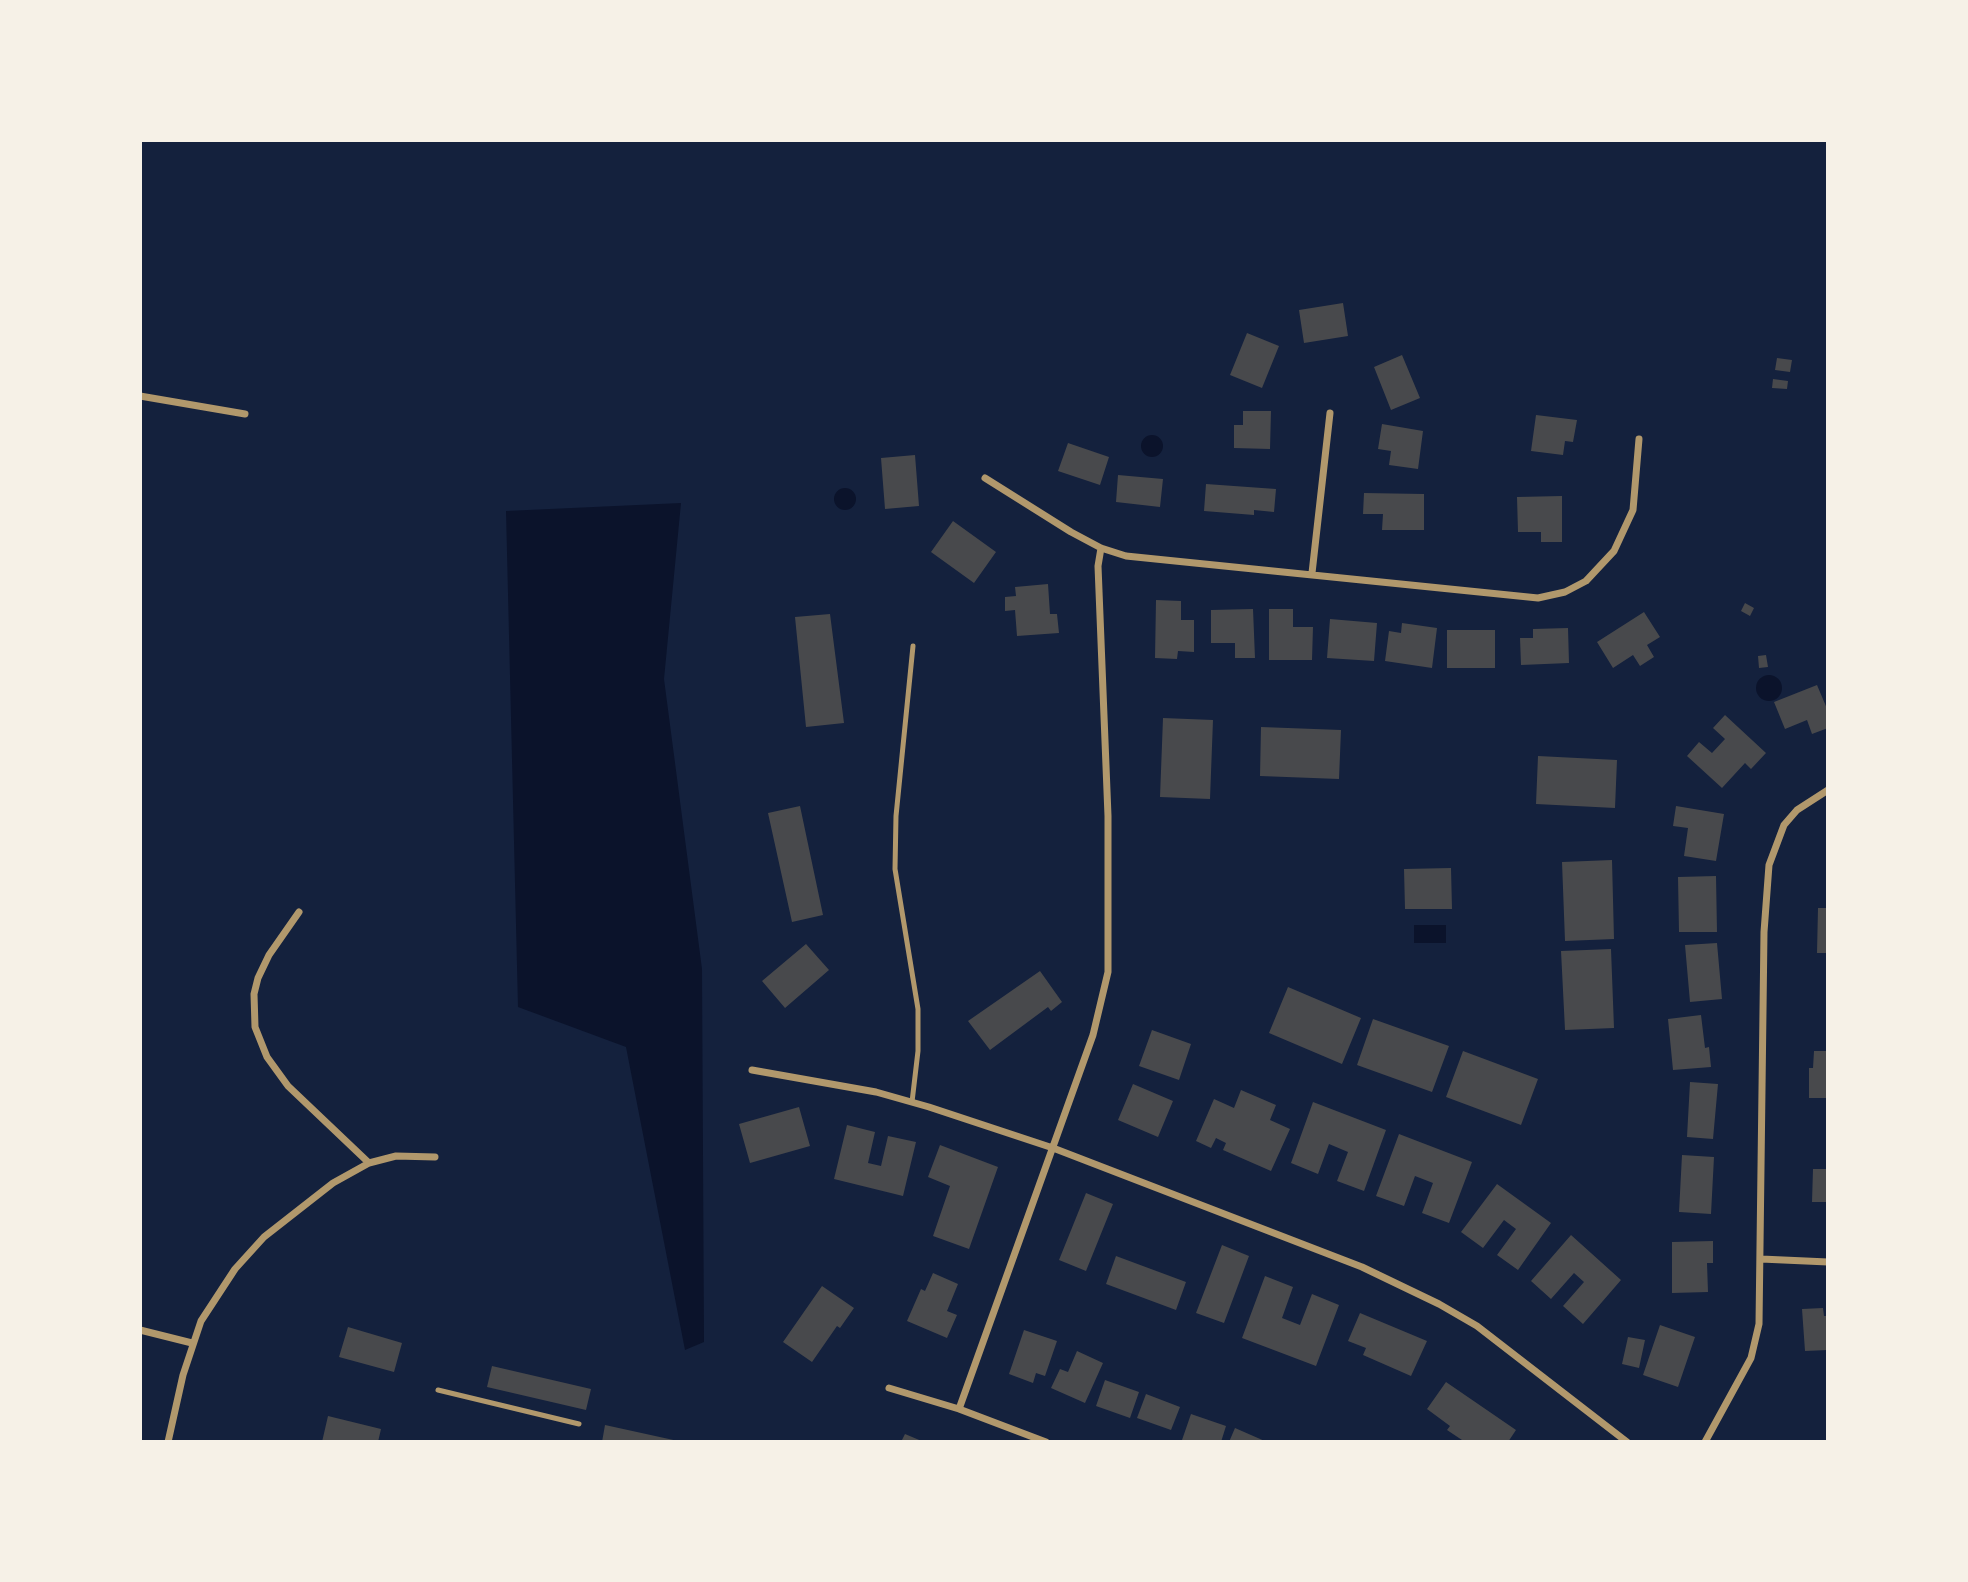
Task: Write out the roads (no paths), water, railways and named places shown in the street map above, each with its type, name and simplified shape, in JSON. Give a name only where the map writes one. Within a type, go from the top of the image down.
[{"type":"street","points":[[140,396],[245,414]]},
{"type":"street","points":[[1312,573],[1331,413]]},
{"type":"street","points":[[985,478],[1101,548],[1143,558],[1312,573],[1523,597],[1564,592],[1586,581],[1602,566],[1629,524],[1633,510],[1639,439]]},
{"type":"street","points":[[958,1409],[1093,1035],[1108,972],[1108,816],[1098,566],[1101,548]]},
{"type":"street","points":[[1705,1442],[1744,1372],[1756,1342],[1760,1259],[1765,886],[1775,844],[1784,825],[1797,810],[1828,790]]},
{"type":"street","points":[[299,912],[269,955],[258,978],[254,1011],[258,1034],[267,1057],[288,1086],[369,1163]]},
{"type":"street","points":[[752,1070],[876,1092],[912,1102],[1053,1148],[1362,1267],[1410,1289],[1468,1321],[1513,1352],[1627,1442]]},
{"type":"street","points":[[168,1442],[192,1343],[211,1304],[235,1269],[264,1237],[333,1182],[369,1163],[396,1156],[435,1157]]},
{"type":"street","points":[[1760,1259],[1828,1262]]},
{"type":"street","points":[[140,1330],[192,1343]]},
{"type":"street","points":[[890,1388],[958,1409],[1046,1442]]},
{"type":"lane","points":[[912,1102],[918,1051],[918,1009],[901,918],[895,856],[896,816],[913,646]]},
{"type":"lane","points":[[438,1390],[579,1424]]},
{"type":"water","points":[[1152,435],[1160,438],[1163,446],[1160,454],[1152,457],[1144,454],[1141,446],[1144,438]]},
{"type":"water","points":[[841,488],[849,488],[856,495],[856,503],[849,510],[841,510],[834,503],[834,495]]},
{"type":"water","points":[[681,503],[664,679],[702,969],[704,1342],[685,1350],[626,1047],[518,1007],[506,511]]},
{"type":"water","points":[[1769,675],[1778,679],[1782,688],[1778,697],[1769,701],[1760,697],[1756,688],[1760,679]]},
{"type":"water","points":[[1414,925],[1446,925],[1446,943],[1414,943]]}]
